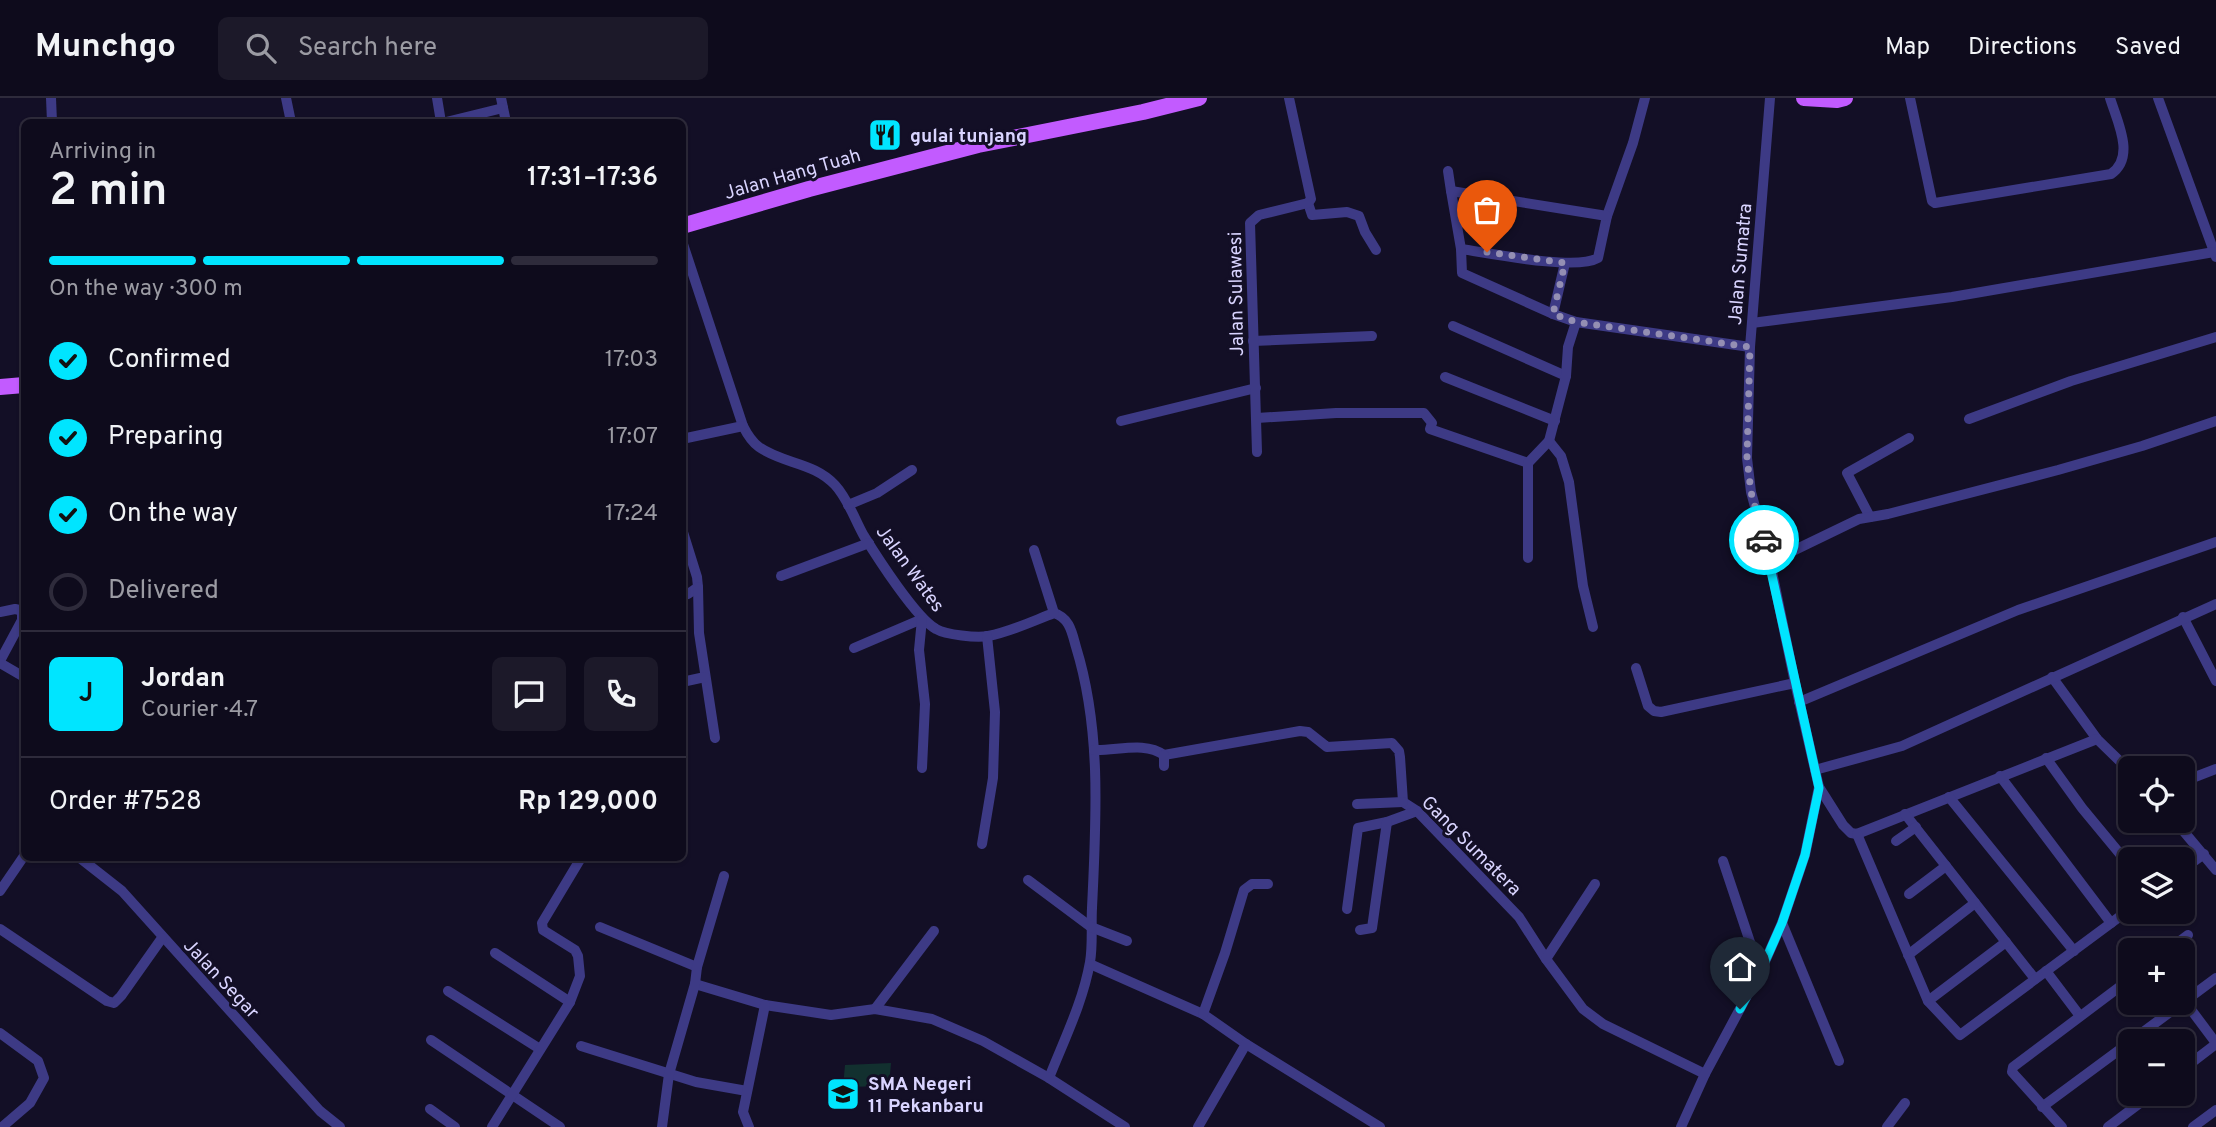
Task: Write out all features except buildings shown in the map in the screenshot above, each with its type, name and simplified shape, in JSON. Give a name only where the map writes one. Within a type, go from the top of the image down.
[{"type":"main road","name":"Jalan Hang Tuah","points":[[686,225],[809,189],[978,145],[1199,98]]},
{"type":"main road","points":[[1804,98],[1845,98]]},
{"type":"main road","points":[[0,387],[21,385]]},
{"type":"street","points":[[51,98],[52,119]]},
{"type":"street","points":[[286,98],[290,119]]},
{"type":"street","points":[[437,98],[443,119]]},
{"type":"street","points":[[1289,98],[1311,194],[1308,203],[1312,215],[1347,212],[1359,216],[1364,232],[1376,250]]},
{"type":"street","points":[[1461,249],[1565,263],[1593,262],[1598,258],[1607,216],[1633,143],[1645,98]]},
{"type":"street","name":"Jalan Sumatra","points":[[1681,1127],[1782,923],[1805,855],[1819,788],[1770,562],[1751,492],[1747,423],[1750,347],[1770,98]]},
{"type":"street","points":[[1910,98],[1932,201],[1935,203],[2111,174],[2119,168],[2125,152],[2110,98]]},
{"type":"street","points":[[1752,323],[1951,298],[2215,254],[2158,98]]},
{"type":"street","points":[[453,119],[502,103]]},
{"type":"street","points":[[1448,171],[1461,249],[1462,273],[1576,322],[1750,347]]},
{"type":"street","points":[[1451,191],[1607,216]]},
{"type":"street","name":"Jalan Sulawesi","points":[[1257,452],[1250,223],[1259,215],[1308,203]]},
{"type":"street","name":"Jalan Wates","points":[[686,253],[743,426],[752,440],[760,448],[777,456],[807,465],[828,477],[837,486],[869,543],[922,619],[946,633],[987,636],[1054,614]]},
{"type":"street","points":[[1553,314],[1565,263]]},
{"type":"street","points":[[1528,558],[1528,463],[1549,441],[1566,376],[1568,347],[1576,322]]},
{"type":"street","points":[[1453,326],[1566,376]]},
{"type":"street","points":[[1253,341],[1372,336]]},
{"type":"street","points":[[1969,419],[2071,381],[2216,337]]},
{"type":"street","points":[[1445,377],[1555,421]]},
{"type":"street","points":[[1121,421],[1256,388]]},
{"type":"street","points":[[1257,418],[1336,413],[1424,413],[1432,423],[1430,429],[1528,463]]},
{"type":"street","points":[[1770,562],[1859,519],[2094,460],[2216,421]]},
{"type":"street","points":[[686,438],[743,426]]},
{"type":"street","points":[[1870,517],[1847,473],[1909,438]]},
{"type":"street","points":[[1549,441],[1561,456],[1569,482],[1583,586],[1593,627]]},
{"type":"street","points":[[848,505],[877,493],[912,470]]},
{"type":"street","points":[[686,542],[697,577],[699,634],[715,738]]},
{"type":"street","points":[[1799,702],[2018,610],[2216,542]]},
{"type":"street","points":[[781,576],[869,543]]},
{"type":"street","points":[[1034,551],[1054,614],[1069,623],[1082,666],[1094,750],[1096,837],[1090,964],[1082,999],[1049,1078]]},
{"type":"street","points":[[686,594],[698,587]]},
{"type":"street","points":[[1815,770],[1902,746],[2216,604]]},
{"type":"street","points":[[0,612],[21,610]]},
{"type":"street","points":[[2183,617],[2216,681]]},
{"type":"street","points":[[854,648],[922,619]]},
{"type":"street","points":[[922,619],[919,642],[925,704],[922,768]]},
{"type":"street","points":[[21,622],[0,662],[21,675]]},
{"type":"street","points":[[982,844],[993,778],[995,712],[987,636]]},
{"type":"street","points":[[1636,668],[1648,706],[1661,712],[1795,683]]},
{"type":"street","points":[[686,681],[705,677]]},
{"type":"street","points":[[2052,677],[2097,739],[2118,759]]},
{"type":"street","name":"Gang Sumatera","points":[[1094,750],[1145,747],[1157,749],[1164,761],[1300,731],[1307,732],[1326,747],[1392,743],[1399,751],[1404,802],[1417,811],[1519,916],[1546,959],[1583,1009],[1603,1024],[1705,1074]]},
{"type":"street","points":[[1819,788],[1843,825],[1851,834],[1857,834],[2097,739]]},
{"type":"street","points":[[2046,758],[2118,852]]},
{"type":"street","points":[[2195,777],[2216,769]]},
{"type":"street","points":[[2000,776],[2111,923]]},
{"type":"street","points":[[1949,797],[2074,951]]},
{"type":"street","points":[[1357,804],[1404,802]]},
{"type":"street","points":[[1348,909],[1358,828],[1387,822],[1417,811]]},
{"type":"street","points":[[1905,814],[2035,979]]},
{"type":"street","points":[[1360,930],[1372,928],[1387,822]]},
{"type":"street","points":[[1896,841],[1916,827]]},
{"type":"street","points":[[2185,833],[2216,870]]},
{"type":"street","points":[[1857,834],[1928,1001],[1960,1035],[2118,918]]},
{"type":"street","points":[[2195,860],[2203,854]]},
{"type":"street","points":[[0,891],[21,860]]},
{"type":"street","name":"Jalan Segar","points":[[84,861],[122,891],[162,939],[320,1111],[338,1126]]},
{"type":"street","points":[[492,1127],[570,1002],[580,976],[578,956],[569,945],[543,930],[542,923],[579,861]]},
{"type":"street","points":[[1723,861],[1755,957],[1763,966]]},
{"type":"street","points":[[1909,894],[1946,866]]},
{"type":"street","points":[[662,1127],[669,1074],[724,876]]},
{"type":"street","points":[[1028,880],[1091,928],[1127,941]]},
{"type":"street","points":[[1203,1014],[1244,890],[1252,884],[1268,884]]},
{"type":"street","points":[[1546,959],[1595,884]]},
{"type":"street","points":[[1908,955],[1975,903]]},
{"type":"street","points":[[1782,923],[1839,1061]]},
{"type":"street","points":[[600,927],[697,967]]},
{"type":"street","points":[[0,929],[107,1001],[114,1003],[162,939]]},
{"type":"street","points":[[875,1009],[934,931]]},
{"type":"street","points":[[2184,938],[2188,935]]},
{"type":"street","points":[[1928,1001],[2006,942]]},
{"type":"street","points":[[495,953],[570,1002]]},
{"type":"street","points":[[1090,964],[1203,1014],[1246,1044],[1380,1127]]},
{"type":"street","points":[[2046,971],[2080,1016]]},
{"type":"street","points":[[2195,992],[2216,978]]},
{"type":"street","points":[[695,984],[765,1005],[831,1015],[875,1009],[932,1019],[984,1041],[1049,1078],[1125,1127]]},
{"type":"street","points":[[2062,1127],[2012,1072],[2013,1067],[2118,988]]},
{"type":"street","points":[[448,991],[540,1049]]},
{"type":"street","points":[[749,1127],[743,1112],[765,1005]]},
{"type":"street","points":[[2147,1029],[2165,1015]]},
{"type":"street","points":[[2195,1015],[2216,1044],[2195,1060]]},
{"type":"street","points":[[0,1033],[38,1061],[44,1078],[30,1103],[3,1127]]},
{"type":"street","points":[[431,1040],[560,1127]]},
{"type":"street","points":[[1198,1127],[1246,1044]]},
{"type":"street","points":[[581,1046],[696,1082],[747,1091]]},
{"type":"street","points":[[2042,1107],[2118,1051]]},
{"type":"street","points":[[1887,1127],[1905,1103]]},
{"type":"street","points":[[2108,1127],[2136,1106]]},
{"type":"street","points":[[430,1109],[455,1127]]},
{"type":"street","points":[[2201,1125],[2216,1110]]},
{"type":"green space","points":[[891,1063],[889,1086],[843,1087],[845,1065]]},
{"type":"way so far","points":[[1487,252],[1565,263],[1553,314],[1576,322],[1750,347],[1747,458],[1751,492],[1764,540]]},
{"type":"place","name":"gulai tunjang","points":[[885,135]]},
{"type":"place","name":"SMA Negeri 11 Pekanbaru","points":[[843,1094]]},
{"type":"route","points":[[1740,1009],[1782,923],[1805,855],[1819,788],[1764,540]]}]
